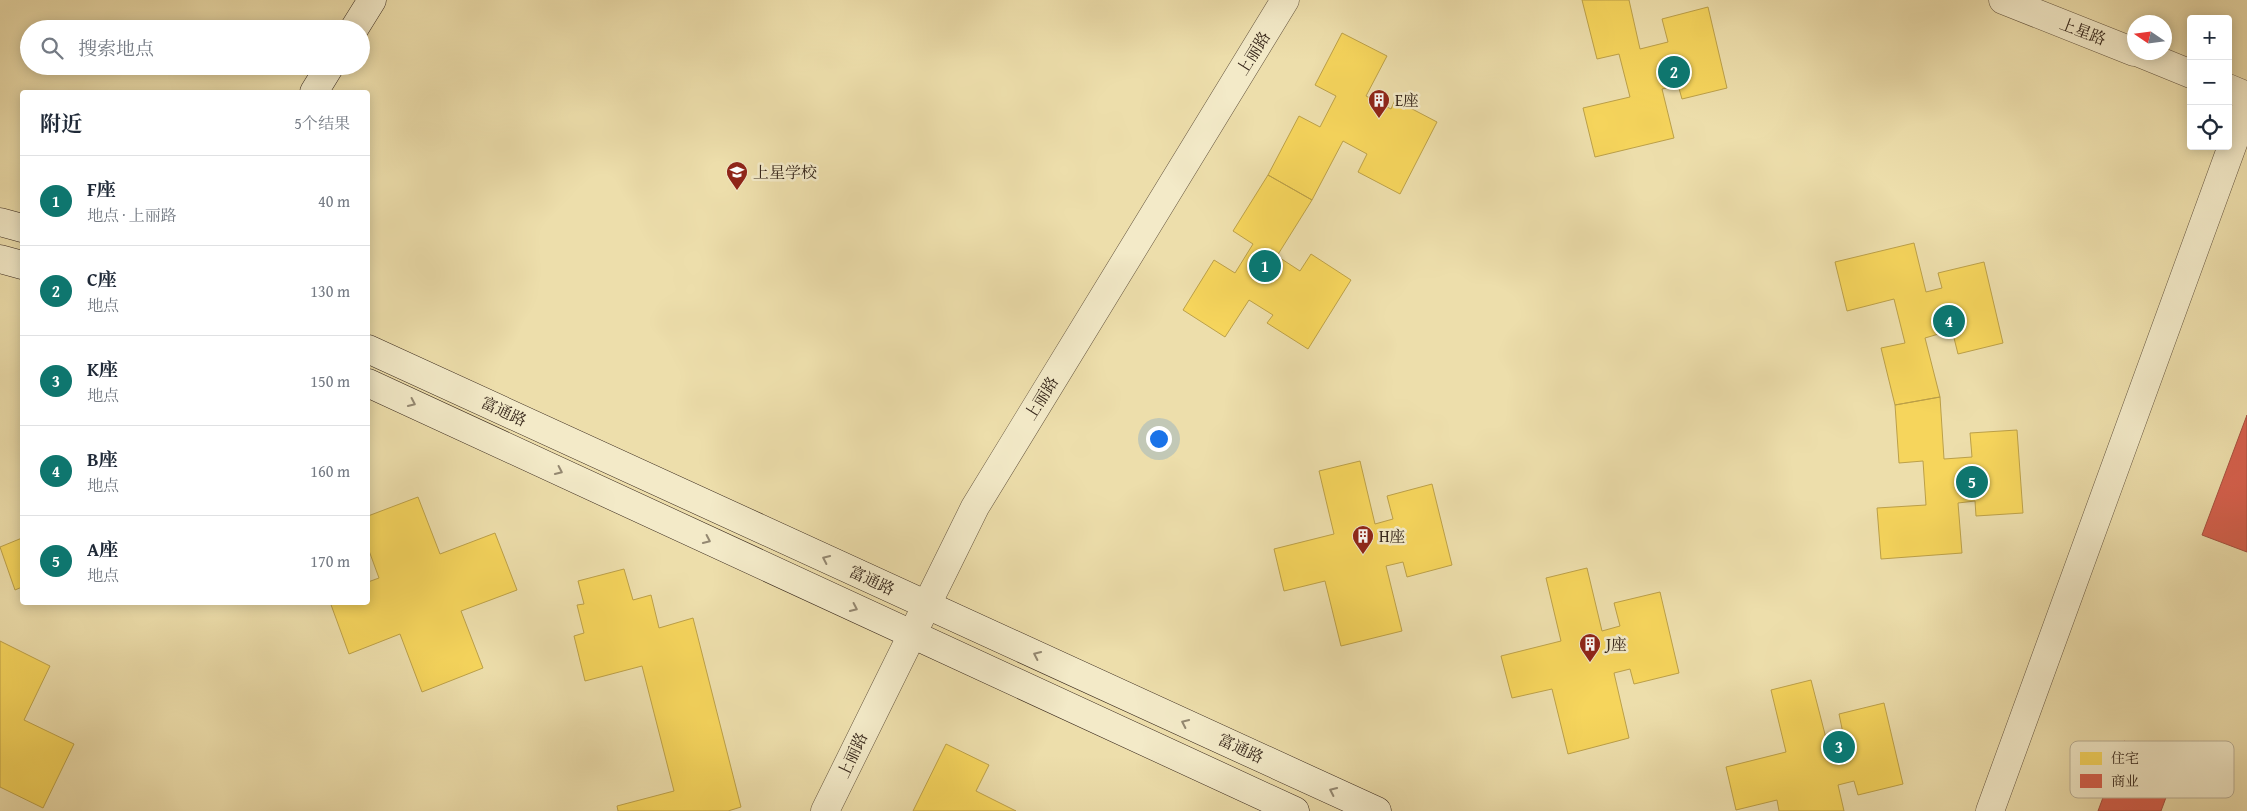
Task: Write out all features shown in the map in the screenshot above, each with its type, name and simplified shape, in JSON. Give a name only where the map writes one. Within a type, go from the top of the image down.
[{"type":"street","points":[[360,20],[372,0]]},
{"type":"street","name":"上丽路","points":[[826,811],[911,634],[975,507],[1285,0]]},
{"type":"street","name":"上星路","points":[[2003,0],[2127,48]]},
{"type":"street","name":"上星路","points":[[2156,60],[2187,72]]},
{"type":"street","points":[[315,90],[324,75]]},
{"type":"street","points":[[2232,90],[2247,96]]},
{"type":"street","points":[[1990,811],[2247,105]]},
{"type":"street","points":[[0,222],[20,227]]},
{"type":"street","points":[[0,259],[20,264]]},
{"type":"street","name":"富通路","points":[[370,350],[1377,811]]},
{"type":"street","name":"富通路","points":[[370,384],[1294,811]]},
{"type":"building: 住宅","points":[[1582,0],[1629,0],[1640,49],[1668,42],[1662,19],[1708,7],[1727,88],[1682,99],[1678,85],[1662,89],[1674,138],[1595,157],[1583,108],[1630,97],[1619,54],[1597,59]]},
{"type":"building: 住宅","name":"E座","points":[[1342,33],[1387,56],[1366,96],[1391,109],[1395,100],[1437,122],[1400,194],[1358,172],[1367,154],[1343,141],[1312,200],[1268,175],[1299,116],[1320,127],[1336,96],[1315,85]]},
{"type":"building: 住宅","points":[[1268,175],[1312,200],[1277,256],[1300,271],[1311,254],[1351,280],[1308,349],[1267,323],[1273,315],[1249,300],[1225,337],[1183,310],[1214,260],[1235,273],[1253,244],[1233,231]]},
{"type":"building: 住宅","points":[[1914,243],[1926,292],[1942,288],[1938,273],[1984,262],[2003,343],[1958,354],[1952,330],[1925,338],[1940,397],[1895,405],[1881,348],[1905,343],[1894,299],[1847,311],[1835,262]]},
{"type":"building: 住宅","points":[[1940,397],[1944,459],[1972,457],[1970,433],[2017,430],[2023,513],[1976,516],[1975,501],[1958,503],[1962,553],[1881,559],[1877,508],[1926,505],[1923,461],[1899,463],[1895,405]]},
{"type":"building: 住宅","name":"H座","points":[[1360,461],[1375,524],[1393,519],[1387,496],[1432,484],[1452,565],[1407,577],[1403,562],[1386,566],[1402,631],[1341,646],[1325,581],[1284,591],[1274,549],[1334,534],[1319,471]]},
{"type":"building: 住宅","points":[[418,497],[440,554],[495,533],[517,590],[461,611],[483,668],[422,692],[400,634],[349,654],[331,605],[370,605],[370,581],[379,578],[370,553],[370,515]]},
{"type":"building: 住宅","points":[[20,539],[20,588],[15,590],[0,547]]},
{"type":"building: 住宅","name":"J座","points":[[1587,568],[1602,631],[1620,626],[1614,603],[1660,592],[1679,673],[1634,684],[1630,669],[1614,673],[1629,738],[1568,754],[1552,689],[1512,698],[1501,656],[1561,641],[1546,578]]},
{"type":"building: 住宅","points":[[624,569],[633,600],[651,595],[659,628],[693,618],[741,807],[728,811],[618,811],[617,806],[674,791],[642,666],[585,681],[574,636],[584,633],[577,605],[584,604],[578,581]]},
{"type":"building: 住宅","points":[[0,641],[50,666],[24,720],[74,744],[43,808],[0,787]]},
{"type":"building: 住宅","points":[[1811,680],[1827,742],[1844,738],[1839,714],[1884,703],[1903,784],[1858,795],[1854,781],[1838,785],[1844,811],[1779,811],[1777,800],[1736,810],[1726,767],[1786,752],[1771,690]]},
{"type":"building: 住宅","points":[[946,744],[989,765],[976,791],[1016,811],[913,811]]},
{"type":"building: 商业","points":[[2247,415],[2247,552],[2202,535]]},
{"type":"building: 商业","points":[[2103,798],[2166,798],[2161,811],[2098,811]]},
{"type":"place","name":"C座","points":[[1674,72]]},
{"type":"place","name":"E座","points":[[1379,119]]},
{"type":"place","name":"上星学校","points":[[737,191]]},
{"type":"place","name":"F座","points":[[1265,266]]},
{"type":"place","name":"B座","points":[[1949,321]]},
{"type":"place","name":"A座","points":[[1972,482]]},
{"type":"place","name":"H座","points":[[1363,555]]},
{"type":"place","name":"J座","points":[[1590,663]]},
{"type":"place","name":"K座","points":[[1839,747]]}]
